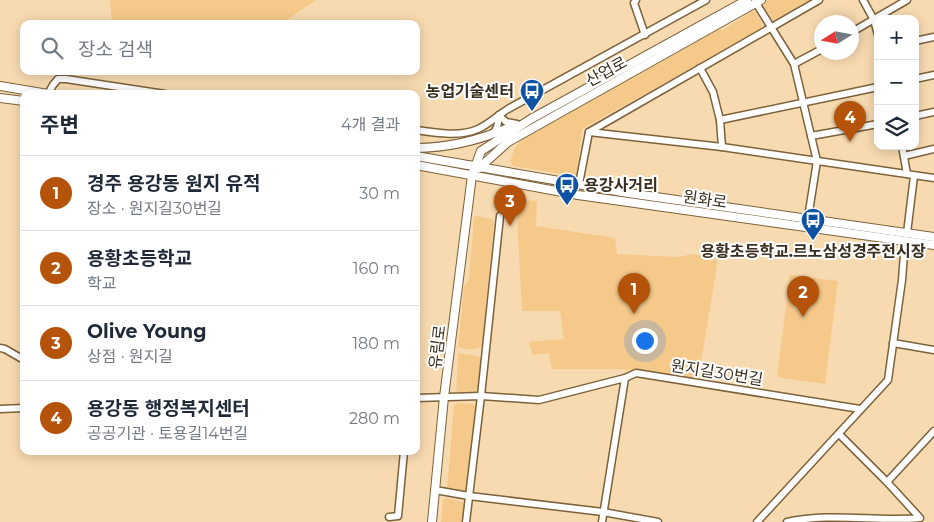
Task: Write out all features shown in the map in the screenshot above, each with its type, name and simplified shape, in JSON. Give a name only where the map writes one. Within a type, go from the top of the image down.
[{"type":"street","points":[[636,0],[634,2],[645,35]]},
{"type":"street","points":[[420,131],[455,134],[477,129],[508,109],[706,0]]},
{"type":"street","name":"산업로","points":[[478,167],[481,151],[531,119],[747,0]]},
{"type":"street","points":[[579,184],[589,132],[819,0]]},
{"type":"street","points":[[859,28],[874,20],[863,0]]},
{"type":"street","points":[[882,15],[907,0]]},
{"type":"street","points":[[758,1],[771,27],[794,64],[811,136],[816,161],[808,218]]},
{"type":"street","name":"산업로","points":[[472,175],[478,167],[508,142],[758,1]]},
{"type":"street","points":[[919,40],[934,37]]},
{"type":"street","points":[[794,64],[814,53]]},
{"type":"street","points":[[700,68],[713,92],[720,120],[722,147]]},
{"type":"street","points":[[919,78],[934,74]]},
{"type":"street","points":[[50,90],[58,79],[140,90]]},
{"type":"street","points":[[0,86],[24,90]]},
{"type":"street","points":[[122,87],[125,90]]},
{"type":"street","points":[[720,120],[874,88]]},
{"type":"street","points":[[0,98],[20,100]]},
{"type":"street","points":[[919,115],[934,112]]},
{"type":"street","points":[[499,115],[506,122],[516,124]]},
{"type":"street","points":[[490,135],[496,131],[499,115]]},
{"type":"street","points":[[420,148],[446,146],[470,141],[531,119]]},
{"type":"street","points":[[811,136],[874,125]]},
{"type":"street","points":[[589,132],[722,147],[934,178]]},
{"type":"street","points":[[904,156],[934,149]]},
{"type":"street","points":[[757,522],[888,380],[902,280],[911,175],[903,150]]},
{"type":"street","name":"원화로","points":[[420,157],[628,193],[808,218],[906,237],[934,245]]},
{"type":"street","points":[[420,167],[472,175]]},
{"type":"street","name":"원화로","points":[[472,175],[607,199],[906,237],[934,237]]},
{"type":"street","name":"유림로","points":[[432,522],[444,397],[472,175]]},
{"type":"street","points":[[466,522],[500,216]]},
{"type":"street","points":[[893,343],[934,350]]},
{"type":"street","points":[[0,348],[20,358]]},
{"type":"street","name":"원지길30번길","points":[[420,398],[481,396],[539,400],[625,378],[636,373],[860,409]]},
{"type":"street","points":[[602,522],[625,378]]},
{"type":"street","points":[[0,409],[20,408]]},
{"type":"street","points":[[887,482],[934,430]]},
{"type":"street","points":[[787,522],[836,517],[900,520],[920,518],[839,434]]},
{"type":"street","points":[[389,517],[398,516],[404,455]]},
{"type":"street","points":[[435,490],[469,496],[603,512],[658,522]]},
{"type":"shaded area","points":[[110,0],[316,0],[287,20],[112,20]]},
{"type":"shaded area","points":[[766,0],[814,0],[778,22],[773,20],[764,6]]},
{"type":"shaded area","points":[[752,11],[755,12],[762,23],[761,29],[582,129],[577,175],[513,166],[510,161],[520,140],[714,29],[723,30]]},
{"type":"shaded area","points":[[516,199],[537,201],[536,226],[615,238],[617,254],[677,257],[694,254],[718,260],[698,380],[622,369],[552,369],[549,353],[532,355],[529,342],[564,339],[560,311],[522,311]]},
{"type":"shaded area","points":[[477,216],[494,221],[482,346],[467,349],[458,346],[464,287],[469,279],[474,217]]},
{"type":"shaded area","points":[[790,275],[838,281],[825,384],[777,377]]},
{"type":"shaded area","points":[[459,353],[478,356],[482,360],[478,392],[475,395],[456,396]]},
{"type":"shaded area","points":[[458,403],[473,404],[476,407],[468,490],[466,493],[447,490],[454,406]]},
{"type":"shaded area","points":[[446,498],[465,503],[463,522],[441,522],[443,500]]},
{"type":"place","name":"농업기술센터","points":[[532,112]]},
{"type":"place","name":"용강동 행정복지센터","points":[[850,142]]},
{"type":"place","name":"용강사거리","points":[[567,206]]},
{"type":"place","name":"Olive Young","points":[[510,226]]},
{"type":"place","name":"용황초등학교.르노삼성경주전시장","points":[[813,241]]},
{"type":"place","name":"경주 용강동 원지 유적","points":[[634,314]]},
{"type":"place","name":"용황초등학교","points":[[803,317]]}]
